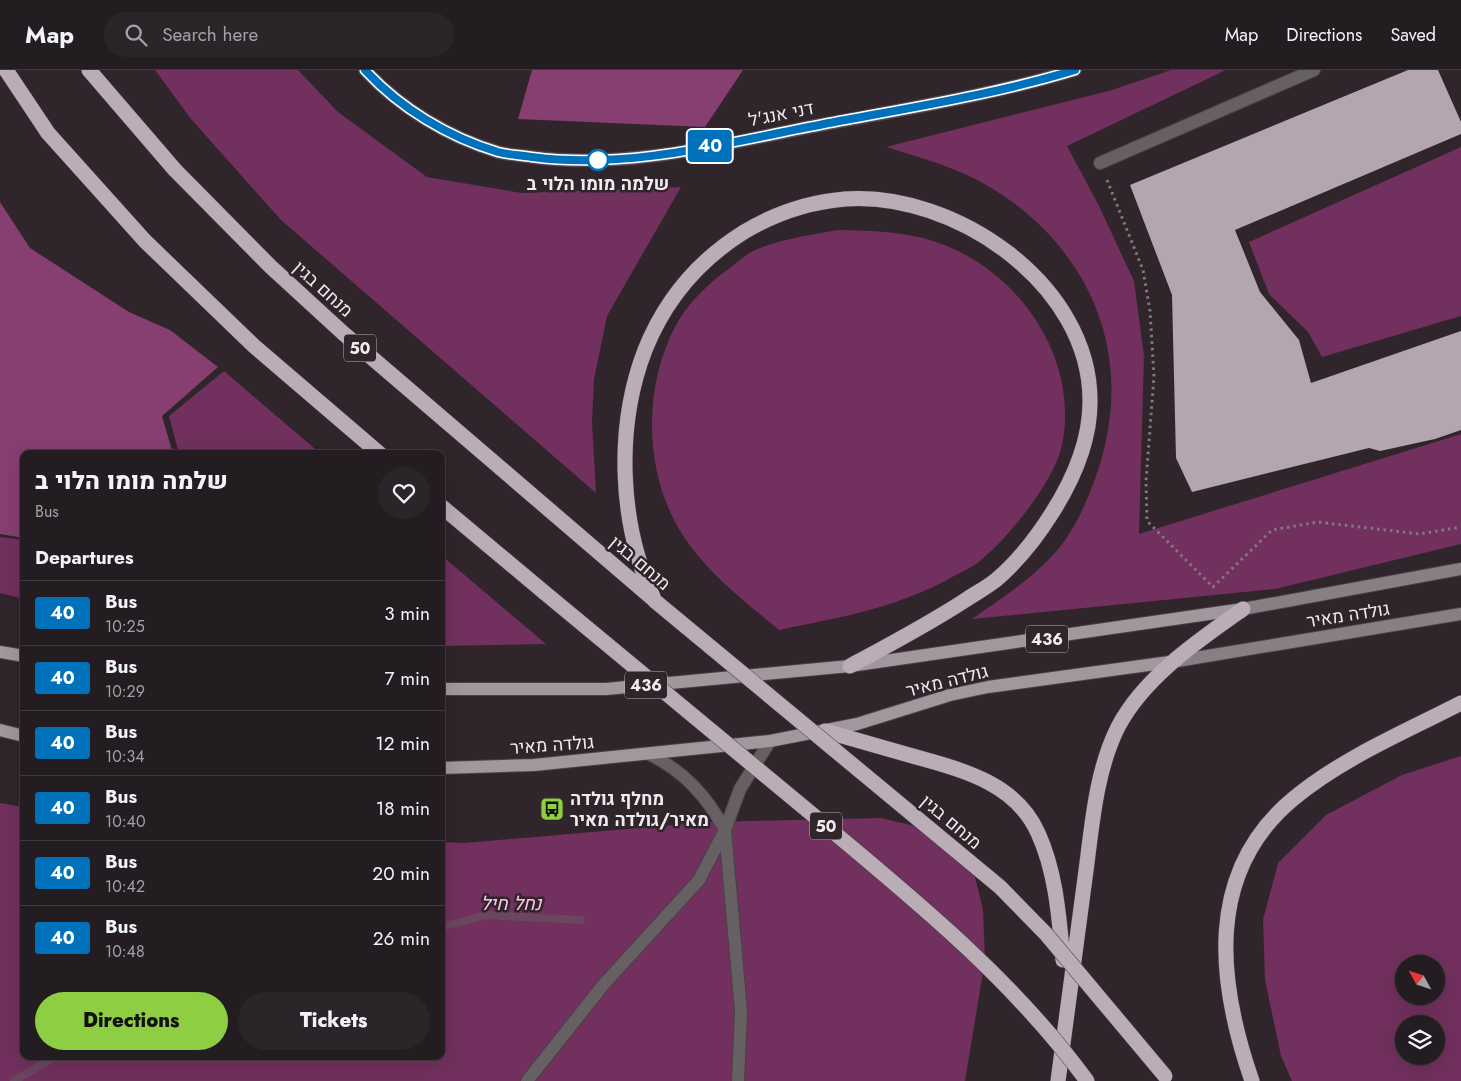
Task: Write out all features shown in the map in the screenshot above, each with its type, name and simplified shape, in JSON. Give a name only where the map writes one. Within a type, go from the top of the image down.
[{"type":"highway","points":[[6,70],[48,133],[144,240],[254,346],[375,450]]},
{"type":"highway","name":"מנחם בגין","points":[[89,70],[174,170],[271,267],[343,333],[655,601],[1000,887],[1046,934],[1167,1078]]},
{"type":"highway","points":[[655,601],[637,554],[630,517],[626,483],[626,431],[637,370],[654,328],[682,284],[719,248],[759,224],[802,206],[845,199],[885,200],[921,208],[953,219],[986,237],[1021,262],[1060,306],[1075,334],[1085,368],[1090,402],[1084,444],[1071,484],[1039,533],[996,580],[932,622],[850,666]]},
{"type":"highway","name":"50","points":[[445,509],[876,868],[938,922],[1044,1027],[1087,1081]]},
{"type":"highway","points":[[1058,1081],[1103,768],[1118,728],[1136,700],[1177,660],[1209,633],[1243,609]]},
{"type":"highway","points":[[1252,1081],[1230,1004],[1225,952],[1226,924],[1232,890],[1243,860],[1269,824],[1293,799],[1346,763],[1461,703]]},
{"type":"highway","points":[[825,731],[957,768],[983,778],[1004,791],[1022,809],[1038,832],[1054,886],[1063,968],[1065,1024]]},
{"type":"main road","name":"גולדה מאיר","points":[[445,689],[606,689],[850,666],[1243,609],[1461,569]]},
{"type":"main road","name":"גולדה מאיר","points":[[445,768],[534,765],[652,755],[770,741],[825,731],[950,695],[988,687],[1177,660],[1461,614]]},
{"type":"main road","points":[[0,652],[20,655]]},
{"type":"main road","points":[[0,730],[20,735]]},
{"type":"street","name":"דני אנג'ל","points":[[365,70],[377,83],[417,115],[454,135],[500,153],[554,160],[584,160],[673,152],[920,106],[1075,70]]},
{"type":"street","points":[[1100,163],[1314,70]]},
{"type":"street","points":[[527,1081],[604,984],[699,880],[725,830],[740,789],[770,741]]},
{"type":"street","points":[[652,755],[673,767],[694,785],[714,811],[725,830],[741,1011],[738,1081]]},
{"type":"path","points":[[1100,163],[1143,270],[1150,312],[1154,376],[1146,481],[1147,521],[1172,548],[1212,587],[1272,530],[1318,522],[1419,534],[1461,527]]},
{"type":"shaded area","points":[[155,70],[298,70],[338,112],[427,177],[522,193],[681,187],[607,316],[594,379],[592,423],[596,493],[281,220],[191,119]]},
{"type":"shaded area","points":[[532,70],[743,70],[705,127],[518,119]]},
{"type":"shaded area","points":[[1171,70],[1226,70],[1067,146],[1099,206],[1134,281],[1144,356],[1139,534],[1461,434],[1461,544],[1275,589],[972,619],[1018,586],[1050,559],[1074,526],[1093,485],[1105,445],[1111,405],[1110,367],[1103,331],[1091,296],[1072,264],[1049,235],[1021,209],[976,179],[886,147],[1112,90]]},
{"type":"shaded area","points":[[1461,147],[1461,316],[1322,357],[1308,332],[1269,294],[1249,242]]},
{"type":"shaded area","points":[[0,202],[30,248],[129,312],[170,330],[218,367],[162,416],[172,450],[20,450],[20,537],[0,534]]},
{"type":"shaded area","points":[[839,230],[876,231],[924,238],[936,242],[966,255],[993,273],[1017,295],[1036,321],[1052,350],[1061,380],[1065,412],[1062,445],[1050,475],[1029,508],[992,551],[974,565],[933,587],[890,604],[847,616],[779,630],[732,591],[700,559],[675,523],[664,496],[656,468],[652,438],[657,379],[664,351],[676,325],[705,288],[751,252],[794,238]]},
{"type":"shaded area","points":[[224,371],[316,450],[178,450],[169,416]]},
{"type":"shaded area","points":[[0,537],[20,540],[20,598],[0,593]]},
{"type":"shaded area","points":[[445,558],[546,644],[445,646]]},
{"type":"shaded area","points":[[1461,756],[1461,1081],[1292,1081],[1281,1056],[1265,980],[1263,920],[1278,863],[1326,815],[1402,775]]},
{"type":"shaded area","points":[[0,803],[20,806],[20,1060],[445,1060],[445,842],[465,843],[708,822],[881,818],[923,828],[974,873],[983,910],[985,960],[965,1081],[0,1081]]},
{"type":"building","points":[[1408,70],[1438,70],[1461,122],[1461,134],[1235,230],[1260,292],[1299,340],[1311,383],[1461,331],[1461,430],[1435,439],[1380,451],[1369,448],[1192,492],[1176,458],[1172,295],[1130,185]]},
{"type":"waterway","name":"נחל חיל","points":[[445,926],[486,915],[581,920]]},
{"type":"waterway","name":"נחל חיל","points":[[14,1081],[49,1060]]},
{"type":"bus line","name":"40","points":[[365,70],[377,83],[417,115],[454,135],[500,153],[554,160],[584,160],[616,159],[673,152],[920,106],[1075,70]]},
{"type":"place","name":"שלמה מומו הלוי ב","points":[[598,160]]},
{"type":"place","name":"מחלף גולדה מאיר/גולדה מאיר","points":[[552,809]]}]
